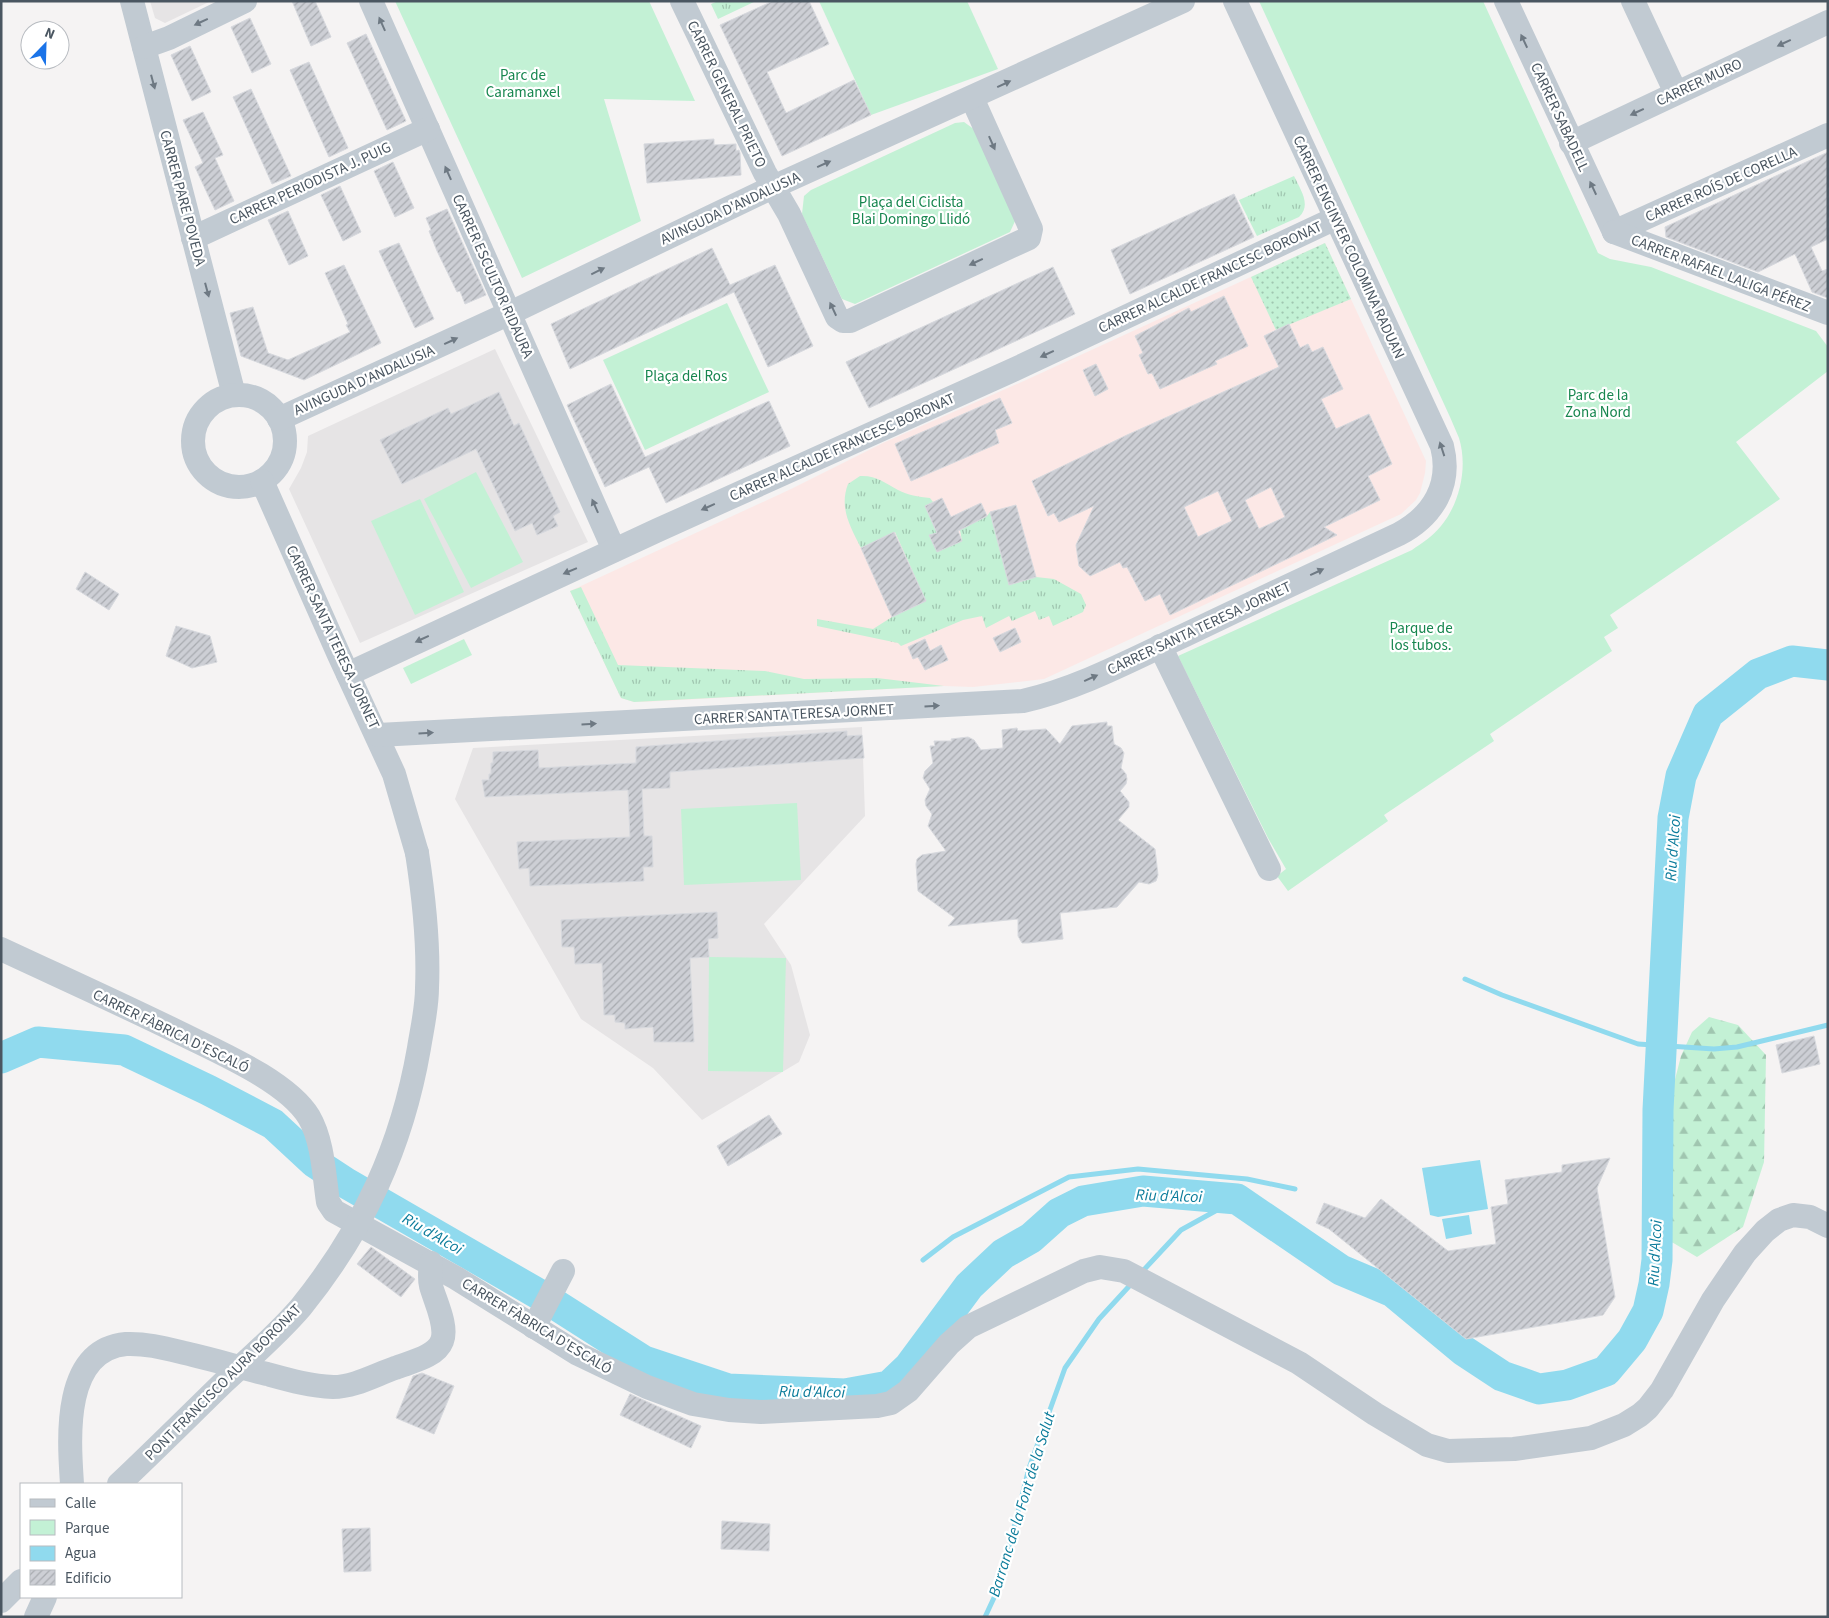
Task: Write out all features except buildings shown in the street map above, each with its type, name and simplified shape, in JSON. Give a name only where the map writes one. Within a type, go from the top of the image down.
[{"type":"street","name":"CARRER PARE POVEDA","points":[[132,1],[234,395]]},
{"type":"street","points":[[144,47],[169,38],[246,1]]},
{"type":"street","name":"CARRER ESCULTOR RIDAURA","points":[[371,1],[614,550]]},
{"type":"street","name":"CARRER GENERAL PRIETO","points":[[682,1],[773,187]]},
{"type":"street","name":"AVINGUDA D'ANDALUSIA","points":[[279,419],[510,313],[773,187],[1183,1]]},
{"type":"street","name":"CARRER ENGINYER COLOMINA RADUAN","points":[[1235,1],[1442,446],[1445,470],[1438,496]]},
{"type":"street","name":"CARRER SABADELL","points":[[1506,1],[1614,232]]},
{"type":"street","points":[[1633,1],[1676,93]]},
{"type":"street","name":"CARRER MURO","points":[[1571,143],[1828,22]]},
{"type":"street","points":[[773,187],[789,214],[837,317],[843,321],[850,321],[1029,238],[1031,229],[972,98]]},
{"type":"street","name":"CARRER PERIODISTA J. PUIG","points":[[193,238],[428,129]]},
{"type":"street","name":"CARRER ROÍS DE CORELLA","points":[[1614,232],[1828,135]]},
{"type":"street","name":"CARRER ALCALDE FRANCESC BORONAT","points":[[348,674],[614,550],[1013,370],[1336,218]]},
{"type":"street","name":"CARRER RAFAEL LALIGA PÉREZ","points":[[1614,232],[1828,314]]},
{"type":"street","points":[[234,395],[245,396],[259,400],[270,408],[279,419],[284,430],[283,453],[275,469],[262,481],[242,487],[225,485],[203,470],[197,460],[193,440],[194,429],[204,410],[212,404],[234,395]]},
{"type":"street","name":"CARRER SANTA TERESA JORNET","points":[[262,481],[348,674],[378,735],[1023,701],[1068,688],[1411,527],[1426,514],[1438,496]]},
{"type":"street","points":[[1160,646],[1270,870]]},
{"type":"street","name":"PONT FRANCISCO AURA BORONAT","points":[[121,1483],[300,1308],[344,1246],[378,1185],[389,1160],[406,1110],[415,1072],[427,990],[427,945],[417,853],[397,782],[378,735]]},
{"type":"street","name":"CARRER FÀBRICA D'ESCALÓ","points":[[1,949],[131,1009],[218,1052],[278,1087],[301,1106],[314,1126],[318,1139],[328,1202],[334,1211],[431,1263],[578,1354],[646,1387],[693,1404],[713,1408],[761,1412],[877,1406],[891,1403],[908,1391],[949,1344],[968,1327],[1084,1271],[1100,1267],[1124,1271],[1299,1363],[1427,1445],[1448,1451],[1514,1449],[1591,1438],[1624,1425],[1648,1408],[1662,1390],[1717,1293],[1745,1254],[1771,1225],[1793,1215],[1810,1217],[1828,1226]]},
{"type":"street","points":[[72,1483],[70,1446],[72,1406],[75,1391],[90,1363],[105,1352],[124,1344],[141,1344],[168,1349],[304,1384],[335,1387],[348,1386],[438,1349],[443,1339],[444,1329],[429,1276],[431,1263]]},
{"type":"street","points":[[534,1326],[563,1271]]},
{"type":"street","points":[[1,1601],[20,1582]]},
{"type":"street","points":[[36,1617],[45,1598]]},
{"type":"shaded area","points":[[150,1],[211,1],[165,23],[155,18]]},
{"type":"shaded area","points":[[1325,243],[1426,461],[1420,493],[1416,500],[1401,514],[1044,679],[973,687],[944,686],[643,702],[634,702],[621,698],[570,591],[791,489],[883,443],[1026,380]]},
{"type":"shaded area","points":[[495,349],[588,542],[360,643],[289,489],[301,468],[307,452],[308,436]]},
{"type":"shaded area","points":[[862,727],[865,816],[764,924],[791,965],[810,1035],[799,1062],[702,1120],[653,1068],[581,1019],[455,799],[473,748]]},
{"type":"green space","name":"Parc de Caramanxel","points":[[395,1],[649,1],[695,101],[604,99],[641,221],[522,278]]},
{"type":"green space","points":[[718,1],[756,1],[718,19],[711,4]]},
{"type":"green space","points":[[819,1],[967,1],[998,69],[871,115]]},
{"type":"green space","name":"Parc de la Zona Nord","points":[[1259,1],[1483,1],[1598,253],[1610,259],[1651,267],[1816,331],[1828,347],[1828,371],[1736,442],[1780,499],[1610,615],[1618,628],[1604,637],[1612,651],[1490,734],[1494,741],[1384,815],[1388,821],[1288,891],[1277,876],[1286,869],[1268,838],[1178,656],[1412,550],[1434,533],[1448,517],[1457,496],[1463,461],[1459,438],[1450,417]]},
{"type":"green space","name":"Plaça del Ciclista Blai Domingo Llidó","points":[[964,122],[975,130],[1016,219],[1010,232],[855,304],[842,299],[802,214],[804,196],[811,190],[955,123]]},
{"type":"green space","points":[[1294,176],[1304,197],[1305,207],[1303,212],[1299,217],[1257,236],[1239,200]]},
{"type":"green space","points":[[1325,243],[1351,299],[1276,330],[1251,277]]},
{"type":"green space","name":"Plaça del Ros","points":[[727,303],[769,392],[645,450],[603,360]]},
{"type":"green space","points":[[476,472],[523,562],[471,588],[424,499]]},
{"type":"green space","points":[[860,476],[876,478],[898,490],[930,498],[933,502],[925,506],[937,533],[929,535],[937,551],[962,541],[960,530],[987,516],[990,512],[1009,585],[1036,577],[1054,579],[1081,594],[1086,605],[1083,612],[1053,626],[1049,616],[1039,620],[1035,611],[1012,621],[1009,616],[986,628],[982,616],[963,620],[901,646],[898,643],[817,626],[817,619],[873,629],[892,617],[926,601],[895,532],[861,548],[845,509],[848,484]]},
{"type":"green space","points":[[420,499],[464,592],[415,615],[371,521]]},
{"type":"green space","points":[[581,587],[618,665],[765,671],[804,679],[877,678],[944,686],[634,702],[621,698],[570,591]]},
{"type":"green space","points":[[464,639],[472,655],[411,684],[403,668]]},
{"type":"green space","points":[[797,803],[801,880],[684,885],[681,809]]},
{"type":"green space","points":[[709,957],[786,958],[783,1072],[708,1071]]},
{"type":"green space","points":[[1709,1017],[1738,1025],[1766,1055],[1764,1162],[1743,1227],[1697,1257],[1670,1241],[1670,1099],[1681,1056],[1692,1032]]},
{"type":"water","points":[[1480,1160],[1488,1209],[1438,1217],[1430,1215],[1422,1168]]},
{"type":"water","points":[[1469,1215],[1472,1234],[1446,1239],[1442,1219]]},
{"type":"waterway","name":"Riu d'Alcoi","points":[[1,1058],[38,1042],[124,1050],[208,1090],[273,1124],[314,1162],[346,1183],[542,1296],[644,1361],[728,1389],[845,1394],[889,1386],[909,1367],[969,1286],[1003,1254],[1031,1238],[1059,1213],[1083,1201],[1143,1191],[1237,1199],[1341,1270],[1393,1292],[1464,1351],[1502,1376],[1539,1389],[1567,1385],[1606,1371],[1632,1340],[1648,1311],[1654,1284],[1657,1260],[1658,1110],[1673,818],[1681,776],[1708,714],[1758,674],[1792,661],[1828,665]]},
{"type":"waterway","points":[[1465,979],[1502,995],[1638,1044],[1714,1049],[1737,1047],[1828,1025]]},
{"type":"waterway","points":[[923,1260],[953,1237],[1069,1177],[1138,1169],[1247,1179],[1295,1189]]},
{"type":"waterway","name":"Barranc de la Font de la Salut","points":[[1140,1274],[1181,1230],[1237,1199]]},
{"type":"waterway","name":"Barranc de la Font de la Salut","points":[[985,1617],[999,1587],[1029,1468],[1065,1368],[1099,1319],[1133,1282]]},
{"type":"park label","name":"Parque de los tubos.","points":[[1421,636]]}]
